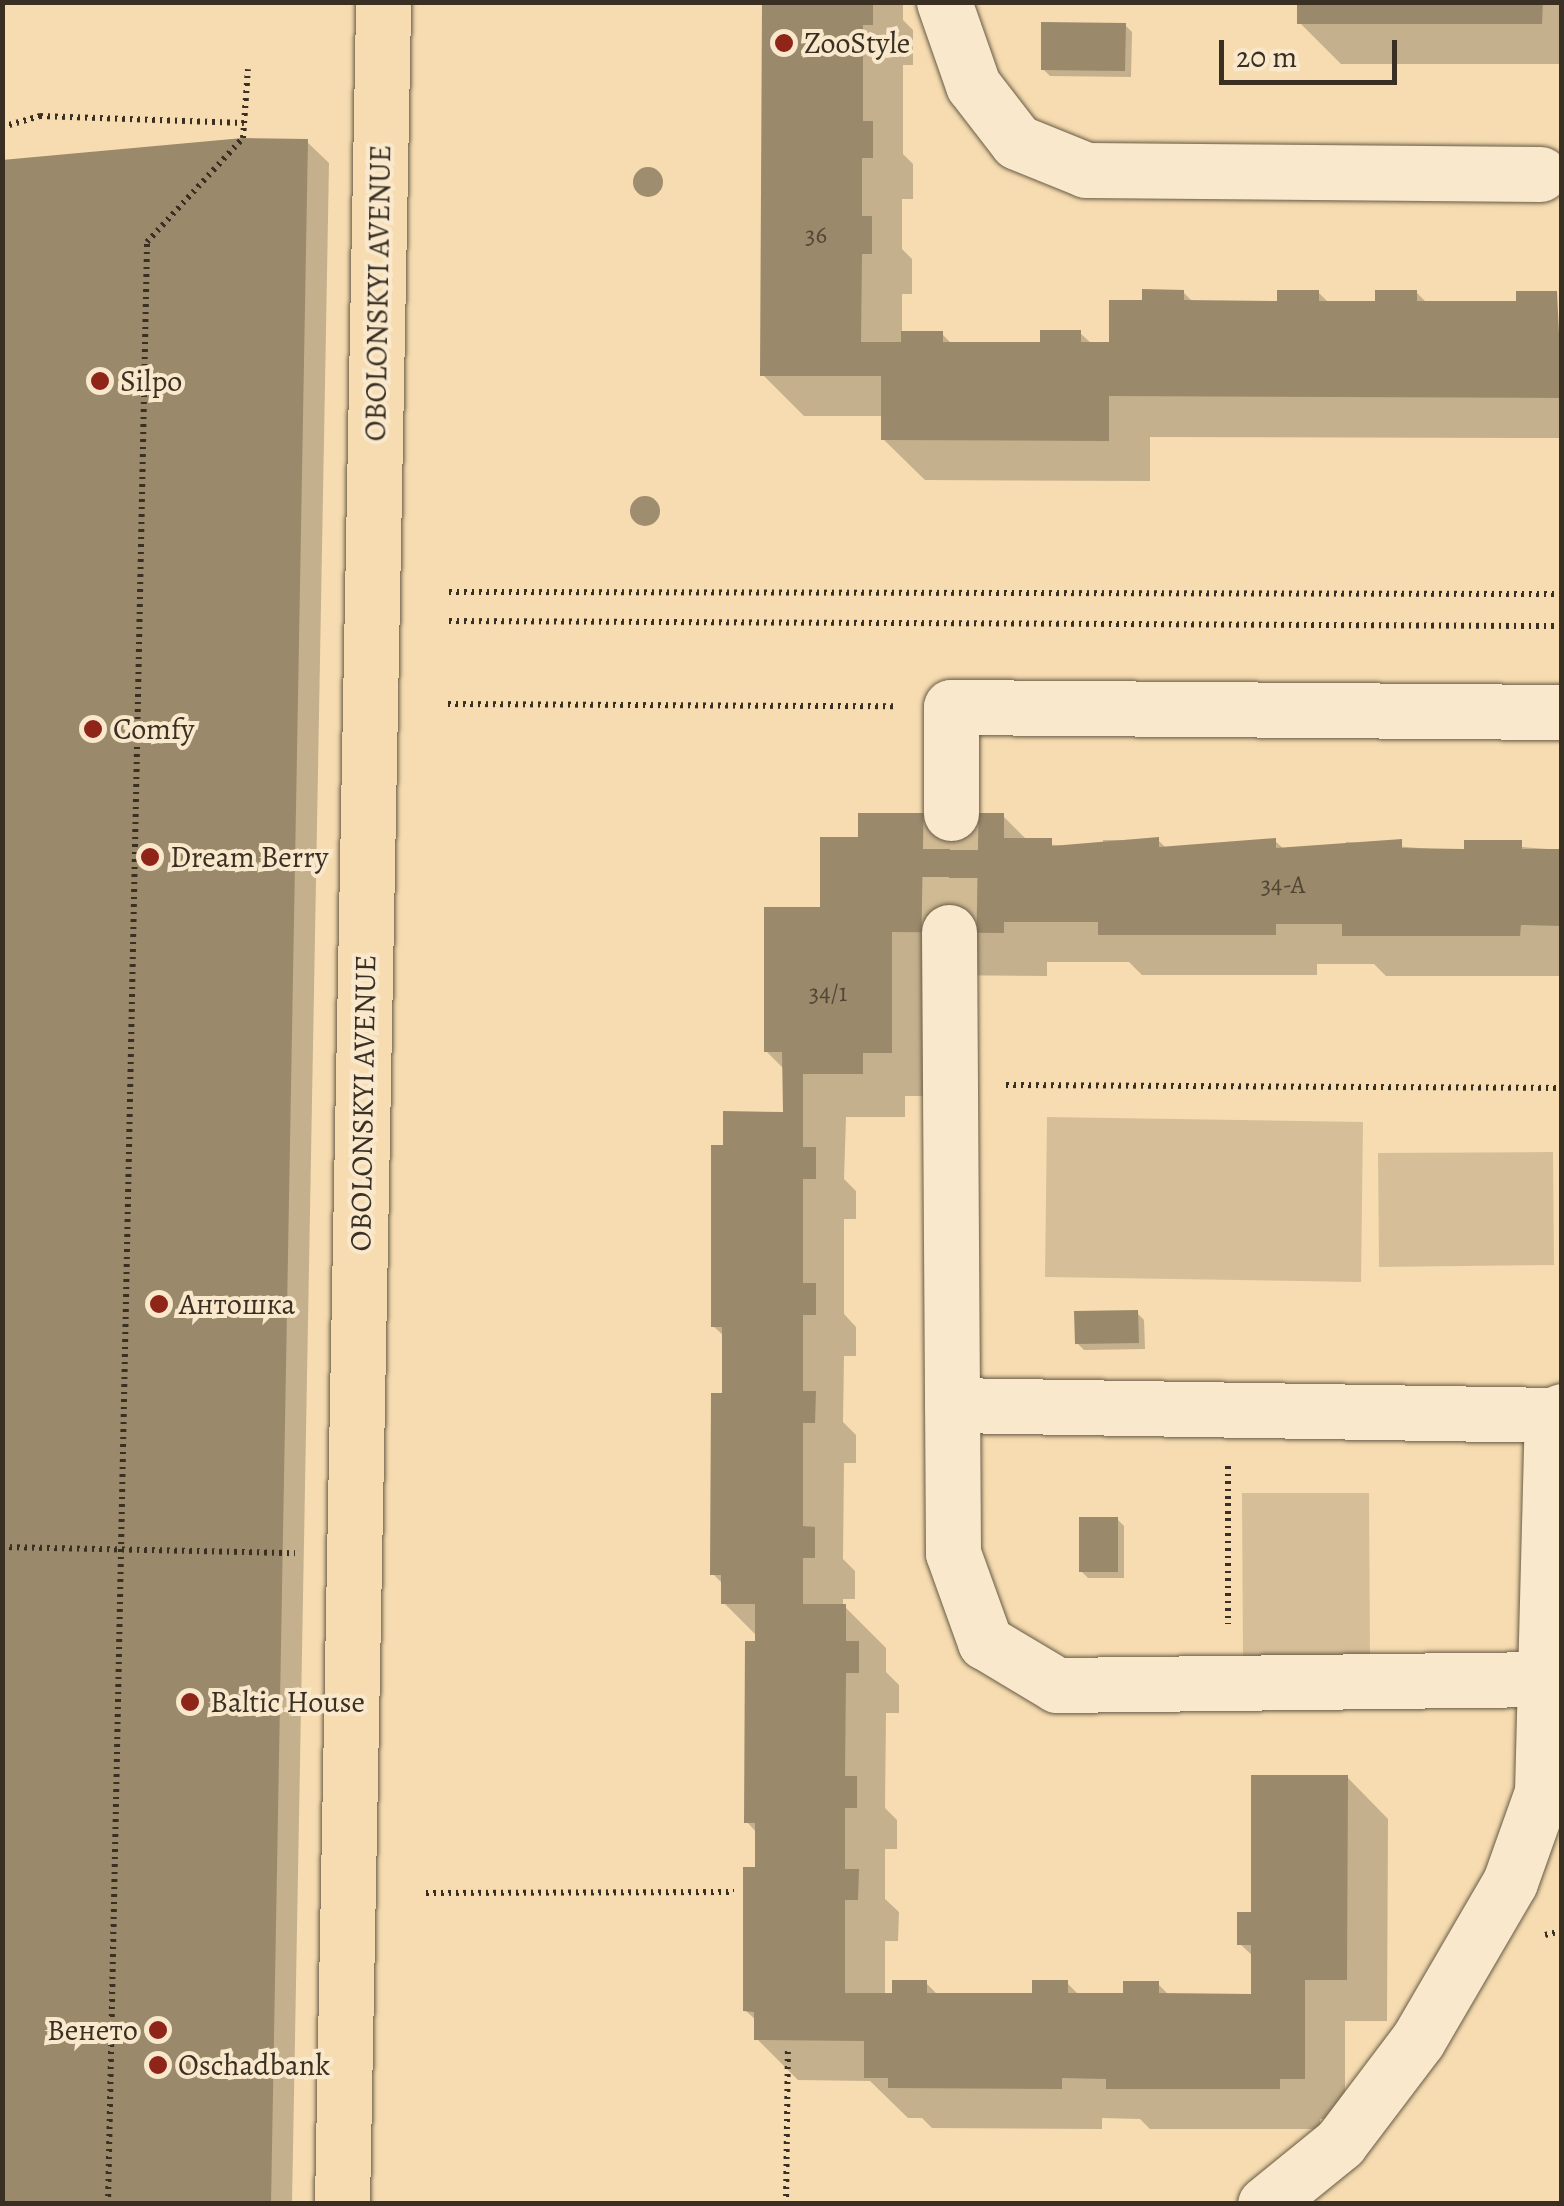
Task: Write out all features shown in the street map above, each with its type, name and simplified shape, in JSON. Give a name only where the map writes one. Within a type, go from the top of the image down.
[{"type":"main road","name":"OBOLONSKYI AVENUE","points":[[342,2204],[384,2]]},
{"type":"lane","points":[[944,2],[973,85],[1017,142],[1086,170],[1540,174]]},
{"type":"lane","points":[[951,813],[951,706],[1562,712]]},
{"type":"lane","points":[[950,932],[953,1554],[985,1642],[1057,1685],[1544,1679]]},
{"type":"lane","points":[[952,1405],[1557,1413],[1542,1792],[1510,1882],[1418,2040],[1351,2128],[1265,2204]]},
{"type":"path","points":[[108,2204],[147,242],[243,138],[248,69]]},
{"type":"path","points":[[2,127],[40,116],[244,122]]},
{"type":"path","points":[[449,592],[1562,594]]},
{"type":"path","points":[[449,621],[1562,626]]},
{"type":"path","points":[[448,704],[951,706]]},
{"type":"path","points":[[950,1085],[1562,1088]]},
{"type":"path","points":[[1228,1410],[1228,1683]]},
{"type":"path","points":[[2,1547],[295,1554]]},
{"type":"path","points":[[426,1893],[734,1892]]},
{"type":"path","points":[[786,2204],[788,2048]]},
{"type":"shaded area","points":[[1047,1117],[1363,1122],[1361,1282],[1045,1277]]},
{"type":"shaded area","points":[[1553,1152],[1554,1265],[1379,1267],[1378,1153]]},
{"type":"shaded area","points":[[1242,1493],[1369,1493],[1370,1657],[1243,1657]]},
{"type":"building","points":[[762,2],[873,2],[873,25],[863,25],[863,121],[873,121],[873,158],[862,158],[862,216],[872,216],[872,254],[862,254],[861,342],[901,342],[901,331],[943,331],[943,342],[1040,342],[1040,330],[1081,330],[1081,342],[1109,342],[1109,300],[1142,300],[1142,289],[1184,290],[1184,300],[1277,301],[1277,290],[1319,290],[1319,301],[1375,301],[1375,290],[1417,290],[1417,301],[1516,301],[1516,291],[1557,291],[1562,398],[1109,396],[1109,441],[881,440],[881,376],[760,376]]},
{"type":"building","points":[[1297,2],[1543,2],[1542,24],[1297,24]]},
{"type":"building","points":[[1041,22],[1126,23],[1125,71],[1041,70]]},
{"type":"building","name":"Dream Berry","points":[[243,138],[308,139],[271,2204],[2,2204],[2,160]]},
{"type":"building","points":[[858,813],[1004,813],[1004,838],[1052,838],[1052,846],[1159,837],[1159,847],[1276,838],[1276,848],[1402,839],[1402,848],[1464,849],[1464,840],[1522,840],[1522,849],[1562,849],[1562,926],[1521,925],[1520,936],[1342,936],[1342,924],[1276,924],[1276,935],[1098,935],[1098,922],[1004,922],[1004,933],[892,932],[892,1053],[863,1053],[863,1074],[803,1074],[803,1147],[816,1147],[816,1179],[803,1179],[803,1283],[816,1283],[816,1315],[803,1315],[803,1391],[816,1391],[815,1423],[803,1423],[803,1526],[815,1527],[815,1558],[803,1558],[803,1604],[846,1604],[846,1641],[859,1641],[859,1673],[846,1673],[845,1776],[857,1776],[857,1808],[845,1808],[845,1869],[859,1869],[858,1900],[845,1900],[845,1993],[892,1993],[892,1980],[927,1980],[927,1993],[1032,1993],[1032,1980],[1068,1980],[1068,1993],[1123,1993],[1123,1981],[1159,1981],[1159,1993],[1251,1994],[1251,1945],[1237,1945],[1237,1912],[1251,1912],[1251,1775],[1348,1775],[1347,1980],[1305,1980],[1305,2079],[1280,2079],[1280,2089],[1106,2089],[1106,2079],[1062,2078],[1062,2089],[888,2088],[888,2078],[864,2078],[864,2041],[754,2040],[754,2012],[743,2011],[743,1867],[755,1867],[755,1823],[744,1823],[745,1641],[755,1641],[755,1604],[721,1604],[721,1575],[710,1575],[711,1393],[722,1393],[722,1327],[711,1327],[711,1145],[723,1145],[723,1111],[783,1112],[782,1052],[764,1052],[764,907],[820,907],[820,837],[858,837]]},
{"type":"building","points":[[1138,1310],[1139,1343],[1075,1344],[1074,1311]]},
{"type":"building","points":[[1079,1517],[1118,1517],[1118,1572],[1079,1572]]},
{"type":"tunnel","points":[[949,932],[951,813]]},
{"type":"place","name":"ZooStyle","points":[[784,43]]},
{"type":"place","name":"Silpo","points":[[100,381]]},
{"type":"place","name":"Comfy","points":[[93,729]]},
{"type":"place","name":"Dream Berry","points":[[150,857]]},
{"type":"place","name":"Антошка","points":[[159,1304]]},
{"type":"place","name":"Baltic House","points":[[190,1702]]},
{"type":"place","name":"Венето","points":[[158,2030]]},
{"type":"place","name":"Oschadbank","points":[[158,2065]]}]
